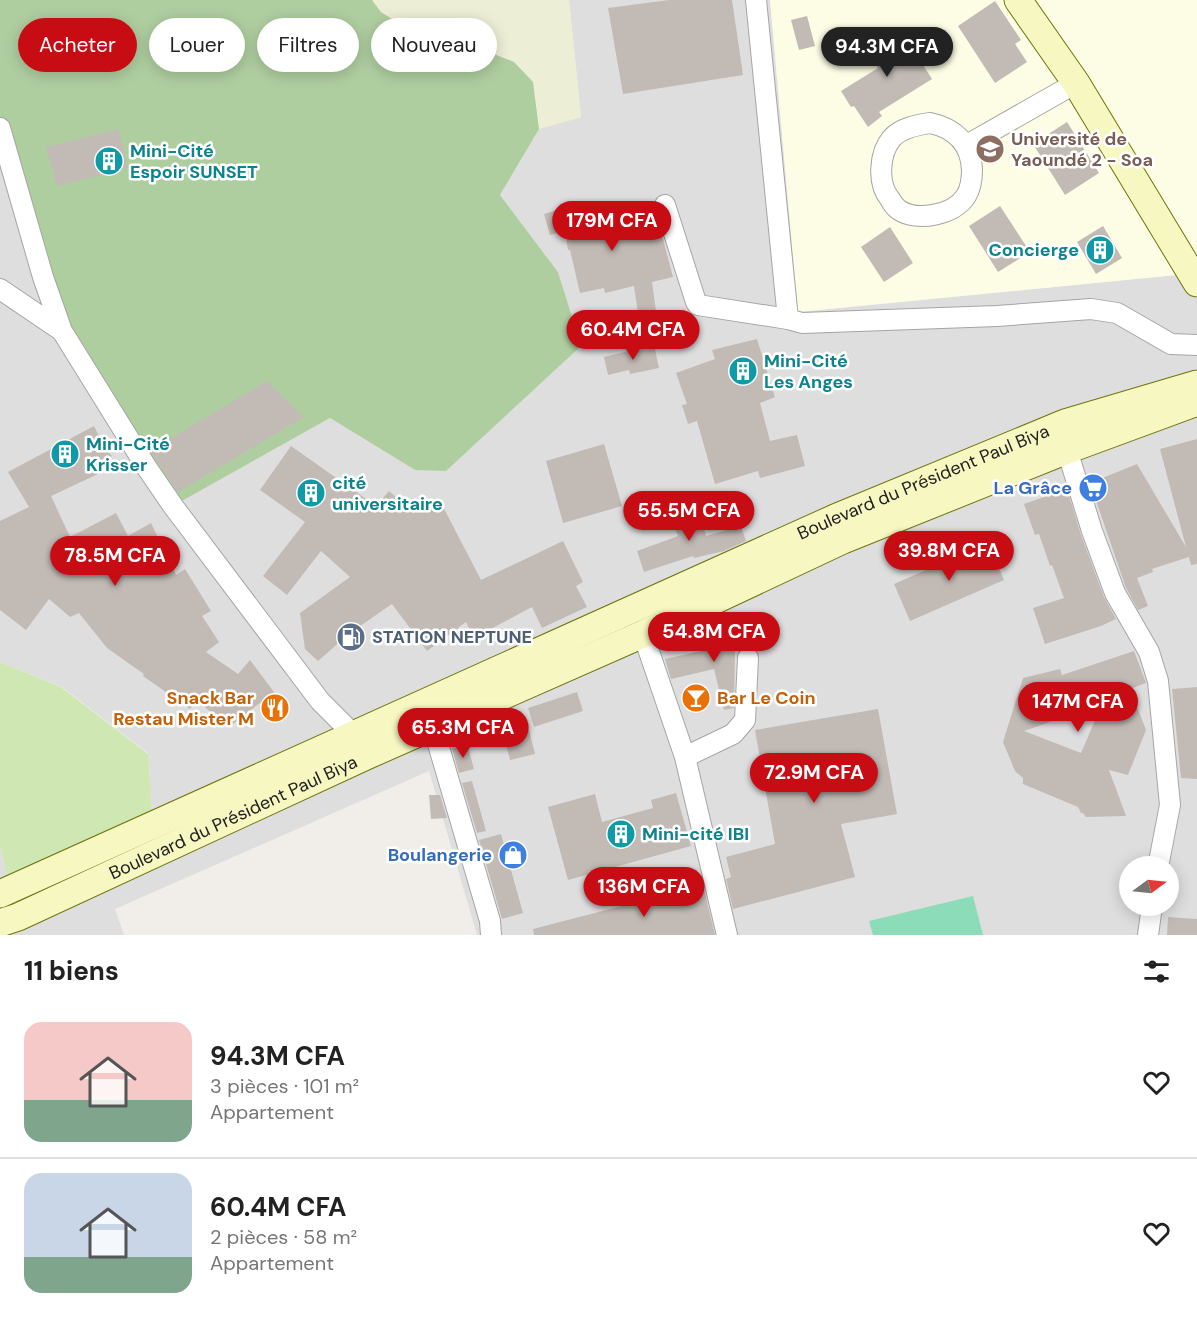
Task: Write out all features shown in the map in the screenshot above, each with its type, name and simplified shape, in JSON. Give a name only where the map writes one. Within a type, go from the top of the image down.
[{"type":"main road","points":[[1018,0],[1076,83],[1197,283]]},
{"type":"main road","name":"Boulevard du Président Paul Biya","points":[[0,894],[835,518],[1065,423],[1197,384]]},
{"type":"main road","name":"Boulevard du Président Paul Biya","points":[[0,923],[643,633],[843,540],[1067,450],[1197,402]]},
{"type":"street","points":[[756,0],[788,320]]},
{"type":"street","points":[[967,145],[1076,83]]},
{"type":"street","points":[[930,123],[942,126],[956,134],[967,145],[972,164],[972,182],[960,203],[950,209],[922,217],[910,215],[898,209],[887,196],[881,169],[884,154],[892,138],[902,130],[930,123]]},
{"type":"street","points":[[0,128],[43,277],[62,331],[173,506],[320,701],[353,734]]},
{"type":"street","points":[[665,205],[698,305],[802,323],[973,317],[1091,309],[1117,313],[1171,344],[1197,345]]},
{"type":"street","points":[[0,289],[62,331]]},
{"type":"street","points":[[1067,450],[1092,531],[1115,593],[1149,652],[1158,681],[1170,805],[1160,856]]},
{"type":"street","points":[[643,633],[685,757],[727,935]]},
{"type":"street","points":[[685,757],[734,734],[745,720],[748,658]]},
{"type":"street","points":[[433,727],[459,813],[491,935]]},
{"type":"street","points":[[1148,935],[1151,916]]},
{"type":"shaded area","points":[[372,0],[569,0],[581,117],[539,129],[533,82],[497,58],[497,18],[390,18],[381,12]]},
{"type":"shaded area","points":[[569,0],[770,0],[798,312],[1197,273],[1197,935],[477,935],[429,771],[115,909],[124,935],[0,935],[0,846],[18,916],[148,858],[152,810],[148,753],[62,687],[0,662],[0,128],[173,506],[330,418],[415,470],[558,272],[500,195],[539,129],[581,117]]},
{"type":"shaded area","name":"Université de Yaoundé 2 - Soa","points":[[770,0],[1197,0],[1197,273],[798,312]]},
{"type":"green space","points":[[0,0],[372,0],[381,12],[390,18],[371,18],[371,72],[497,72],[497,55],[514,62],[533,82],[539,129],[500,195],[558,272],[581,346],[446,471],[415,470],[330,418],[173,506],[69,344],[0,128]]},
{"type":"green space","points":[[0,662],[61,687],[148,754],[152,810],[148,858],[18,917],[0,846]]},
{"type":"green space","points":[[973,896],[983,935],[873,935],[869,921]]},
{"type":"building","points":[[669,0],[732,0],[743,75],[623,94],[608,8]]},
{"type":"building","points":[[995,1],[1021,40],[1015,44],[1027,62],[995,83],[958,26]]},
{"type":"building","points":[[807,16],[815,46],[799,50],[791,20]]},
{"type":"building","points":[[900,29],[932,79],[879,112],[882,116],[868,127],[841,91],[878,68],[866,50]]},
{"type":"building","points":[[1067,122],[1099,173],[1065,195],[1033,144]]},
{"type":"building","name":"Mini-Cité Espoir SUNSET","points":[[118,129],[128,168],[57,186],[46,147]]},
{"type":"building","points":[[609,201],[611,236],[659,224],[673,277],[652,282],[656,311],[638,313],[634,286],[605,293],[604,288],[580,293],[565,231],[550,235],[544,214],[567,207],[566,204]]},
{"type":"building","points":[[1000,206],[1030,252],[998,272],[969,226]]},
{"type":"building","name":"Concierge","points":[[1103,226],[1122,258],[1096,274],[1077,242]]},
{"type":"building","points":[[890,227],[913,263],[884,282],[861,247]]},
{"type":"building","points":[[757,339],[775,397],[760,403],[770,441],[797,435],[805,466],[760,478],[758,471],[715,484],[697,421],[688,424],[682,405],[687,404],[676,373],[715,359],[712,350]]},
{"type":"building","points":[[654,345],[659,368],[630,374],[629,370],[608,375],[604,357]]},
{"type":"building","points":[[267,381],[304,417],[178,492],[150,451]]},
{"type":"building","points":[[94,426],[112,456],[96,469],[98,474],[51,496],[70,537],[116,513],[128,536],[151,523],[176,575],[185,569],[211,611],[202,616],[219,642],[206,652],[238,674],[250,660],[274,692],[229,727],[196,700],[190,709],[143,676],[144,674],[107,648],[79,613],[70,617],[49,599],[26,630],[0,610],[0,521],[29,507],[8,472]]},
{"type":"building","points":[[1197,439],[1197,564],[1191,565],[1189,557],[1152,569],[1153,572],[1137,578],[1148,606],[1138,610],[1126,588],[1090,483],[1137,464],[1186,547],[1160,449]]},
{"type":"building","points":[[604,444],[622,506],[563,523],[546,461]]},
{"type":"building","points":[[291,446],[376,506],[389,491],[414,513],[439,499],[481,580],[563,541],[583,582],[576,586],[587,607],[542,628],[532,607],[474,638],[466,622],[427,651],[392,604],[350,633],[318,661],[305,649],[300,613],[350,577],[321,551],[287,595],[263,576],[305,522],[260,490]]},
{"type":"building","points":[[1067,489],[1104,597],[1116,619],[1045,644],[1033,608],[1064,598],[1039,534],[1035,535],[1024,504]]},
{"type":"building","points":[[698,509],[706,536],[741,526],[746,541],[724,551],[694,558],[693,556],[644,572],[637,551],[678,536],[670,517]]},
{"type":"building","points":[[988,543],[1004,580],[910,621],[894,584]]},
{"type":"building","points":[[743,624],[749,646],[735,650],[734,708],[724,710],[714,669],[671,679],[665,659],[724,646],[720,630]]},
{"type":"building","points":[[1134,651],[1146,683],[1130,689],[1146,730],[1128,775],[1109,770],[1126,816],[1086,817],[1078,807],[1023,784],[1023,778],[1015,771],[1003,742],[1023,678],[1060,669],[1062,675]],"holes":[[[1102,704],[1081,753],[1024,731]]]},
{"type":"building","points":[[1197,687],[1197,779],[1181,778],[1172,689]]},
{"type":"building","points":[[577,692],[583,711],[534,727],[528,708]]},
{"type":"building","points":[[878,709],[897,814],[841,824],[855,877],[733,909],[726,879],[731,877],[726,857],[775,844],[755,730]]},
{"type":"building","points":[[529,730],[535,754],[510,760],[504,736]]},
{"type":"building","points":[[467,744],[474,769],[459,773],[452,749]]},
{"type":"building","points":[[472,781],[486,831],[477,833],[462,783]]},
{"type":"building","name":"Mini-cité IBI","points":[[676,793],[691,846],[568,880],[548,807],[595,794],[602,822],[653,808],[651,800]]},
{"type":"building","points":[[429,795],[440,795],[447,818],[431,819]]},
{"type":"building","points":[[501,834],[523,913],[502,919],[479,840]]},
{"type":"building","points":[[703,885],[715,935],[534,935],[533,929]]},
{"type":"building","points":[[1168,917],[1197,919],[1197,935],[1167,935]]},
{"type":"place","name":"Université de Yaoundé 2 - Soa","points":[[990,149]]},
{"type":"place","name":"Mini-Cité Espoir SUNSET","points":[[109,161]]},
{"type":"place","name":"Concierge","points":[[1100,250]]},
{"type":"place","name":"Mini-Cité Les Anges","points":[[743,371]]},
{"type":"place","name":"Mini-Cité Krisser","points":[[65,454]]},
{"type":"place","name":"La Grâce","points":[[1093,488]]},
{"type":"place","name":"cité universitaire","points":[[311,493]]},
{"type":"place","name":"STATION NEPTUNE","points":[[351,637]]},
{"type":"place","name":"Bar Le Coin","points":[[696,698]]},
{"type":"place","name":"Snack Bar Restau Mister M","points":[[275,708]]},
{"type":"place","name":"Mini-cité IBI","points":[[621,834]]},
{"type":"place","name":"Boulangerie","points":[[513,855]]}]
